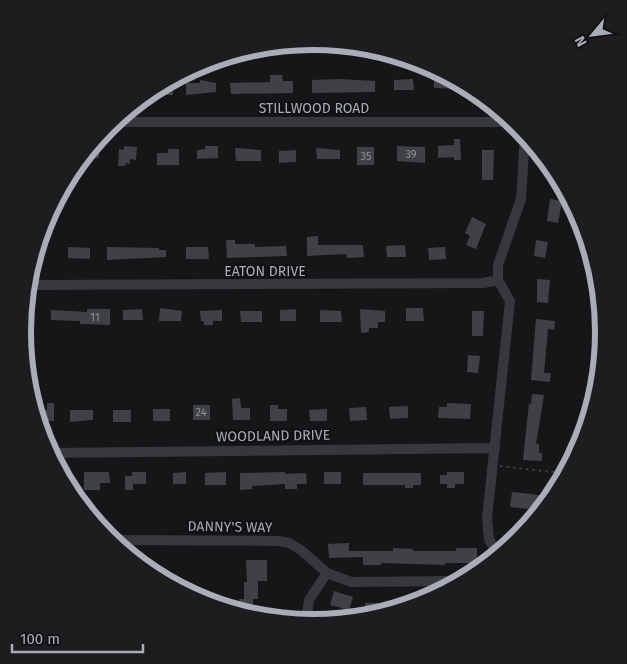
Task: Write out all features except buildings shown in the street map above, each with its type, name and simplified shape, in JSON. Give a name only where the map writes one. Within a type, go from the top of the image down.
[{"type":"street","name":"STILLWOOD ROAD","points":[[125,122],[502,122]]},
{"type":"street","points":[[494,549],[487,528],[510,301],[498,280],[498,265],[522,199],[525,145]]},
{"type":"street","name":"EATON DRIVE","points":[[36,285],[483,283],[498,280]]},
{"type":"street","name":"WOODLAND DRIVE","points":[[58,453],[494,448]]},
{"type":"street","name":"DANNY'S WAY","points":[[123,540],[279,541],[289,543],[301,550],[327,573],[351,582],[447,580]]},
{"type":"street","points":[[307,614],[309,600],[327,573]]},
{"type":"path","points":[[493,466],[558,473]]}]
